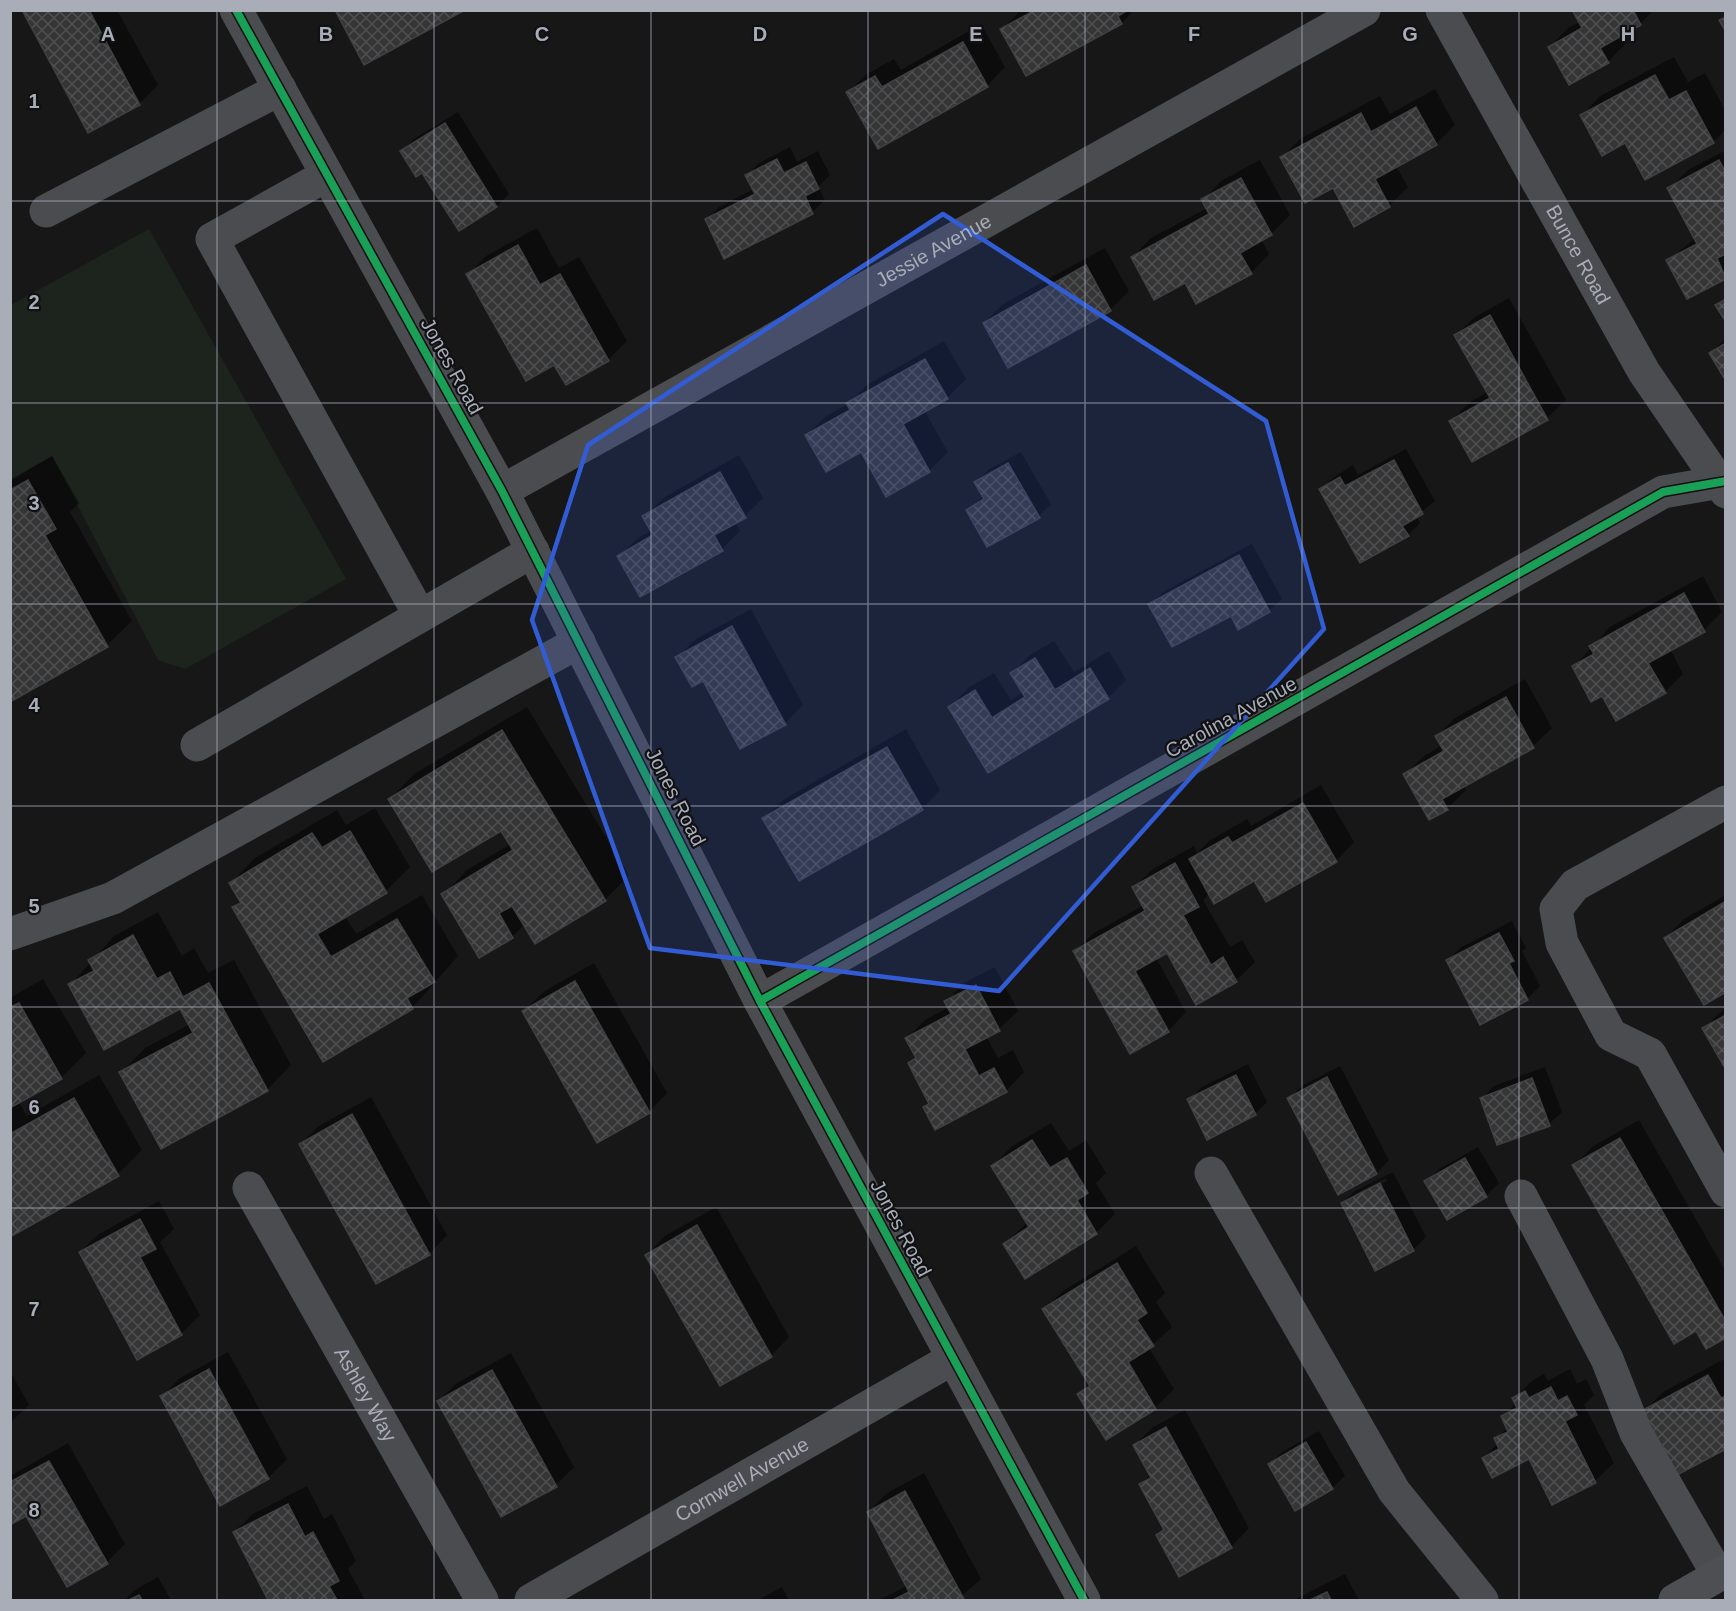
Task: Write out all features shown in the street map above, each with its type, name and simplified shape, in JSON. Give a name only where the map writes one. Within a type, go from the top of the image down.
[{"type":"main road","points":[[1674,1600],[1722,1573]]},
{"type":"street","name":"Jones Road","points":[[236,10],[502,491],[760,1001],[1084,1600]]},
{"type":"street","name":"Jessie Avenue","points":[[502,491],[1364,10]]},
{"type":"street","name":"Bunce Road","points":[[1442,10],[1644,372],[1723,485]]},
{"type":"street","points":[[46,211],[280,89]]},
{"type":"street","points":[[327,175],[212,239],[420,616]]},
{"type":"street","name":"Carolina Avenue","points":[[760,1001],[1663,492],[1723,485]]},
{"type":"street","points":[[197,745],[533,551]]},
{"type":"street","points":[[10,934],[113,898],[579,642]]},
{"type":"street","points":[[1725,802],[1575,885],[1556,909],[1562,943],[1611,1035],[1650,1054],[1725,1191]]},
{"type":"street","points":[[1211,1173],[1394,1491],[1482,1600]]},
{"type":"street","name":"Ashley Way","points":[[249,1188],[482,1600]]},
{"type":"street","points":[[1521,1196],[1607,1359],[1636,1433],[1722,1573]]},
{"type":"street","name":"Cornwell Avenue","points":[[531,1600],[952,1359]]},
{"type":"highlighted area","points":[[943,214],[1266,421],[1324,629],[999,991],[650,948],[532,620],[588,445]]},
{"type":"shaded area","points":[[149,229],[346,579],[185,669],[158,660],[52,456],[11,479],[11,305]]},
{"type":"building","points":[[22,10],[89,10],[140,105],[88,133]]},
{"type":"building","points":[[335,10],[465,10],[364,65]]},
{"type":"building","points":[[1029,10],[1128,10],[1118,16],[1122,24],[1026,76],[1000,29],[1030,13]]},
{"type":"building","points":[[1572,10],[1633,10],[1641,25],[1600,48],[1609,63],[1569,85],[1548,47],[1582,28]]},
{"type":"building","points":[[1726,17],[1726,32],[1719,20]]},
{"type":"building","points":[[963,42],[988,87],[878,149],[846,92],[875,76],[882,87]]},
{"type":"building","points":[[1655,75],[1669,100],[1686,91],[1714,143],[1645,180],[1625,143],[1602,156],[1580,115]]},
{"type":"building","points":[[1416,107],[1437,145],[1375,179],[1390,207],[1354,227],[1333,188],[1305,203],[1280,157],[1361,113],[1371,132]]},
{"type":"building","points":[[445,123],[497,207],[459,231],[422,173],[416,177],[400,151]]},
{"type":"building","points":[[777,159],[784,173],[806,162],[819,189],[805,196],[813,214],[724,259],[705,219],[755,194],[745,175]]},
{"type":"building","points":[[1719,160],[1726,173],[1726,254],[1717,258],[1726,279],[1687,299],[1666,260],[1697,244],[1667,188]]},
{"type":"building","points":[[1241,178],[1272,235],[1240,253],[1252,274],[1196,304],[1185,283],[1154,300],[1131,257],[1209,214],[1201,199]]},
{"type":"building","points":[[518,245],[540,285],[560,274],[609,361],[566,385],[554,365],[526,381],[466,274]]},
{"type":"building","points":[[1086,265],[1111,311],[1008,368],[983,323]]},
{"type":"building","points":[[1726,299],[1726,322],[1715,305]]},
{"type":"building","points":[[1490,315],[1548,420],[1472,462],[1449,421],[1490,398],[1454,335]]},
{"type":"building","points":[[1726,343],[1726,381],[1709,353]]},
{"type":"building","points":[[925,359],[948,399],[903,424],[930,472],[886,497],[861,452],[826,472],[805,435],[850,410],[846,403]]},
{"type":"building","points":[[1394,460],[1423,514],[1402,526],[1409,536],[1360,563],[1319,489],[1340,477],[1345,486]]},
{"type":"building","points":[[1008,463],[1040,518],[987,547],[966,510],[984,499],[974,482]]},
{"type":"building","points":[[720,472],[746,518],[714,535],[723,551],[640,597],[617,556],[653,535],[642,516]]},
{"type":"building","points":[[28,480],[56,529],[45,535],[108,647],[10,702],[10,490]]},
{"type":"building","points":[[1239,555],[1270,612],[1238,630],[1231,616],[1172,647],[1148,604]]},
{"type":"building","points":[[1684,593],[1705,632],[1648,663],[1666,693],[1616,721],[1602,696],[1591,702],[1572,666],[1594,654],[1589,646]]},
{"type":"building","points":[[732,626],[786,725],[740,749],[703,681],[692,687],[675,657]]},
{"type":"building","points":[[1035,658],[1055,690],[1090,668],[1109,699],[988,773],[948,707],[975,690],[992,718],[1025,697],[1010,673]]},
{"type":"building","points":[[1506,697],[1534,748],[1442,799],[1448,810],[1429,820],[1403,774],[1444,751],[1435,736]]},
{"type":"building","points":[[502,730],[606,901],[535,944],[512,906],[499,913],[513,938],[479,958],[441,894],[513,850],[501,831],[432,872],[388,799]]},
{"type":"building","points":[[887,747],[923,810],[799,881],[762,818]]},
{"type":"building","points":[[1303,803],[1337,862],[1266,902],[1254,881],[1214,904],[1189,859],[1228,837],[1232,843]]},
{"type":"building","points":[[350,831],[387,893],[317,934],[331,957],[397,919],[435,982],[407,998],[413,1009],[323,1062],[232,907],[241,903],[229,883],[312,833],[322,848]]},
{"type":"building","points":[[1175,863],[1199,907],[1183,915],[1211,965],[1223,957],[1237,982],[1196,1005],[1167,953],[1135,971],[1169,1032],[1130,1054],[1073,951],[1145,911],[1132,887]]},
{"type":"building","points":[[1726,901],[1726,992],[1704,1005],[1664,938]]},
{"type":"building","points":[[1499,933],[1514,961],[1509,963],[1528,1000],[1480,1025],[1446,960]]},
{"type":"building","points":[[133,935],[157,979],[170,972],[183,997],[209,983],[268,1091],[161,1149],[119,1072],[193,1033],[180,1009],[104,1050],[68,984],[94,971],[88,960]]},
{"type":"building","points":[[575,981],[650,1113],[597,1143],[522,1011]]},
{"type":"building","points":[[976,985],[1000,1031],[965,1049],[979,1076],[994,1068],[1007,1092],[935,1130],[923,1107],[929,1104],[908,1063],[916,1058],[905,1038],[951,1014],[944,1001]]},
{"type":"building","points":[[19,1003],[62,1079],[10,1108],[10,1007]]},
{"type":"building","points":[[1726,1015],[1726,1070],[1702,1028]]},
{"type":"building","points":[[1236,1075],[1256,1115],[1207,1140],[1187,1099]]},
{"type":"building","points":[[1327,1077],[1377,1174],[1338,1195],[1287,1098]]},
{"type":"building","points":[[1532,1078],[1550,1126],[1497,1145],[1480,1098]]},
{"type":"building","points":[[74,1098],[119,1176],[10,1237],[10,1134]]},
{"type":"building","points":[[352,1114],[430,1255],[376,1284],[299,1144]]},
{"type":"building","points":[[1620,1138],[1726,1322],[1726,1338],[1706,1349],[1696,1331],[1674,1344],[1572,1165]]},
{"type":"building","points":[[1032,1140],[1050,1168],[1067,1158],[1088,1193],[1077,1200],[1097,1234],[1025,1279],[1003,1244],[1029,1227],[991,1166]]},
{"type":"building","points":[[1465,1158],[1487,1197],[1447,1220],[1424,1181]]},
{"type":"building","points":[[1380,1183],[1414,1251],[1375,1271],[1341,1203]]},
{"type":"building","points":[[140,1219],[156,1249],[140,1257],[182,1335],[137,1360],[79,1252]]},
{"type":"building","points":[[697,1225],[772,1357],[720,1386],[645,1255]]},
{"type":"building","points":[[1117,1263],[1147,1313],[1137,1320],[1154,1346],[1128,1362],[1156,1409],[1106,1440],[1077,1394],[1090,1386],[1042,1309]]},
{"type":"building","points":[[209,1369],[269,1479],[220,1506],[160,1396]]},
{"type":"building","points":[[492,1370],[557,1487],[501,1517],[437,1401]]},
{"type":"building","points":[[1708,1375],[1721,1398],[1726,1396],[1726,1449],[1677,1475],[1643,1410]]},
{"type":"building","points":[[1551,1387],[1558,1401],[1567,1396],[1577,1415],[1565,1421],[1596,1483],[1552,1505],[1529,1459],[1492,1478],[1482,1458],[1499,1449],[1494,1438],[1508,1432],[1501,1416],[1517,1408],[1512,1398],[1525,1391],[1529,1398]]},
{"type":"building","points":[[1166,1427],[1232,1548],[1179,1577],[1156,1535],[1164,1530],[1139,1484],[1151,1478],[1133,1445]]},
{"type":"building","points":[[1306,1442],[1333,1489],[1295,1511],[1268,1464]]},
{"type":"building","points":[[49,1461],[108,1564],[67,1587],[26,1516],[10,1525],[10,1482]]},
{"type":"building","points":[[905,1491],[964,1599],[893,1600],[909,1592],[867,1512]]},
{"type":"building","points":[[288,1504],[305,1537],[313,1532],[339,1581],[329,1586],[337,1600],[268,1600],[233,1532]]},
{"type":"building","points":[[1327,1592],[1331,1600],[1310,1600]]},
{"type":"building","points":[[139,1595],[142,1600],[129,1600]]},
{"type":"cycle path","points":[[236,10],[502,491],[760,1001],[1084,1600]]},
{"type":"cycle path","points":[[760,1001],[1663,492],[1726,481]]}]
